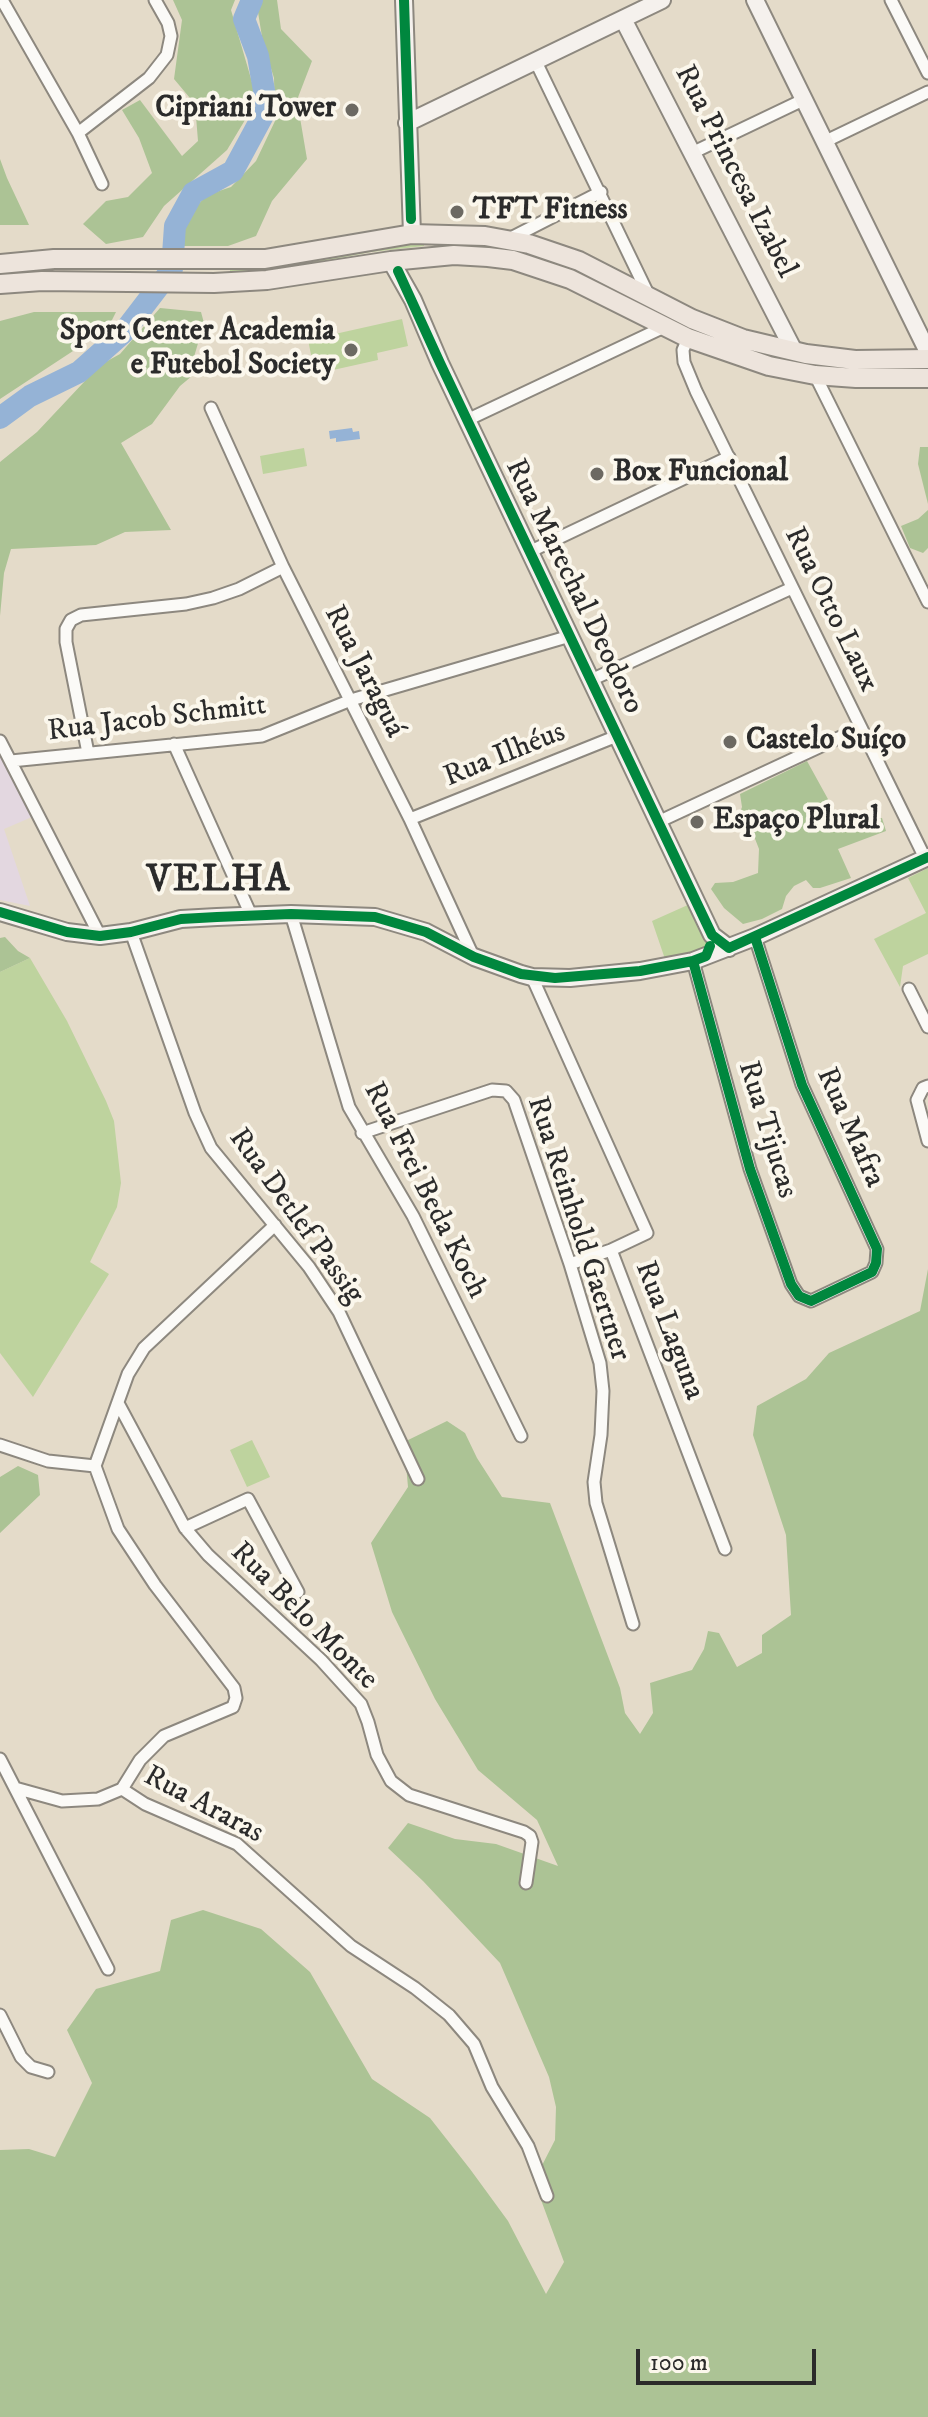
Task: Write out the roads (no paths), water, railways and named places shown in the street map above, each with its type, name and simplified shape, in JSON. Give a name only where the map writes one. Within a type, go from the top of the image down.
[{"type":"main road","points":[[404,0],[412,234]]},
{"type":"main road","points":[[407,123],[662,0]]},
{"type":"main road","points":[[755,0],[928,352]]},
{"type":"main road","name":"Rua Princesa Izabel","points":[[623,19],[794,351]]},
{"type":"main road","points":[[0,257],[265,259],[412,234],[465,234],[508,239],[579,261],[714,329],[743,339],[855,360],[928,359]]},
{"type":"main road","points":[[0,284],[42,281],[214,283],[292,278],[391,261],[454,255],[513,260],[570,279],[688,338],[769,366],[815,375],[928,378]]},
{"type":"main road","points":[[0,264],[54,259]]},
{"type":"main road","name":"Rua Marechal Deodoro","points":[[391,261],[413,300],[529,552],[712,935],[729,948]]},
{"type":"main road","points":[[0,296],[42,281]]},
{"type":"main road","points":[[0,912],[67,932],[100,936],[131,932],[181,919],[291,914],[375,917],[426,932],[474,957],[532,977],[570,978],[640,971],[699,959],[755,937],[927,857]]},
{"type":"main road","points":[[699,959],[712,935]]},
{"type":"street","points":[[2,0],[78,133],[102,184]]},
{"type":"street","points":[[78,133],[149,78],[167,55],[171,36],[168,23],[155,0]]},
{"type":"street","points":[[891,0],[928,73]]},
{"type":"street","points":[[536,62],[650,298]]},
{"type":"street","points":[[826,141],[928,92]]},
{"type":"street","points":[[694,152],[805,99]]},
{"type":"street","points":[[508,239],[601,192]]},
{"type":"street","points":[[467,420],[664,327]]},
{"type":"street","name":"Rua Otto Laux","points":[[688,338],[683,350],[684,362],[860,728],[927,857]]},
{"type":"street","points":[[815,375],[928,602]]},
{"type":"street","name":"Rua Jaraguá","points":[[211,408],[283,567],[410,819],[474,957]]},
{"type":"street","points":[[529,552],[729,457]]},
{"type":"street","points":[[88,753],[66,642],[66,629],[71,620],[81,615],[186,604],[213,598],[283,567]]},
{"type":"street","points":[[591,680],[792,588]]},
{"type":"street","name":"Rua Jacob Schmitt","points":[[11,761],[262,736],[351,700],[570,636]]},
{"type":"street","points":[[658,822],[860,728]]},
{"type":"street","name":"Rua Ilhéus","points":[[410,819],[617,736]]},
{"type":"street","points":[[0,741],[100,936]]},
{"type":"street","points":[[174,744],[251,915]]},
{"type":"street","name":"Rua Frei Beda Koch","points":[[291,914],[349,1107],[413,1216],[521,1436]]},
{"type":"street","name":"Rua Detlef Passig","points":[[131,932],[195,1113],[211,1148],[309,1267],[339,1312],[418,1479]]},
{"type":"street","name":"Rua Mafra","points":[[755,937],[802,1085],[877,1249],[872,1272],[811,1301]]},
{"type":"street","name":"Rua Tijucas","points":[[699,959],[755,1183],[791,1284],[799,1296],[811,1301]]},
{"type":"street","name":"Rua Laguna","points":[[532,977],[647,1233],[611,1250],[725,1549]]},
{"type":"street","points":[[909,989],[928,1027]]},
{"type":"street","points":[[928,1086],[923,1088],[917,1100],[928,1141]]},
{"type":"street","name":"Rua Reinhold Gaertner","points":[[362,1133],[492,1090],[506,1091],[514,1100],[600,1363],[603,1391],[594,1482],[596,1503],[633,1624]]},
{"type":"street","points":[[0,1445],[7,1450],[48,1461],[95,1466],[128,1374],[144,1348],[275,1225]]},
{"type":"street","points":[[570,1264],[611,1250]]},
{"type":"street","name":"Rua Belo Monte","points":[[118,1403],[185,1528],[208,1555],[321,1660],[361,1704],[377,1755],[391,1781],[409,1795],[530,1836],[532,1842],[526,1883]]},
{"type":"street","name":"Rua Araras","points":[[95,1466],[118,1529],[155,1585],[234,1688],[236,1698],[233,1707],[164,1736],[140,1760],[122,1789],[145,1804],[237,1844],[351,1946],[415,1988],[449,2015],[474,2044],[492,2087],[528,2146],[547,2196]]},
{"type":"street","points":[[185,1528],[248,1499],[298,1592]]},
{"type":"street","points":[[0,1759],[108,1969]]},
{"type":"street","points":[[15,1788],[62,1801],[98,1799],[122,1789]]},
{"type":"street","points":[[0,2015],[21,2057],[31,2067],[48,2072]]},
{"type":"water","points":[[352,428],[353,432],[359,431],[360,439],[336,442],[336,438],[330,439],[329,431]]},
{"type":"waterway","points":[[0,418],[30,396],[79,372],[123,333],[172,269],[175,226],[193,193],[233,171],[267,108],[258,56],[244,19],[252,0]]},
{"type":"place","name":"Cipriani Tower","points":[[352,110]]},
{"type":"place","name":"TFT Fitness","points":[[457,212]]},
{"type":"place","name":"Sport Center Academia e Futebol Society","points":[[351,350]]},
{"type":"place","name":"Box Funcional","points":[[597,474]]},
{"type":"place","name":"Castelo Suíço","points":[[730,742]]},
{"type":"place","name":"Espaço Plural","points":[[697,822]]},
{"type":"district","name":"VELHA","points":[[219,882]]}]
